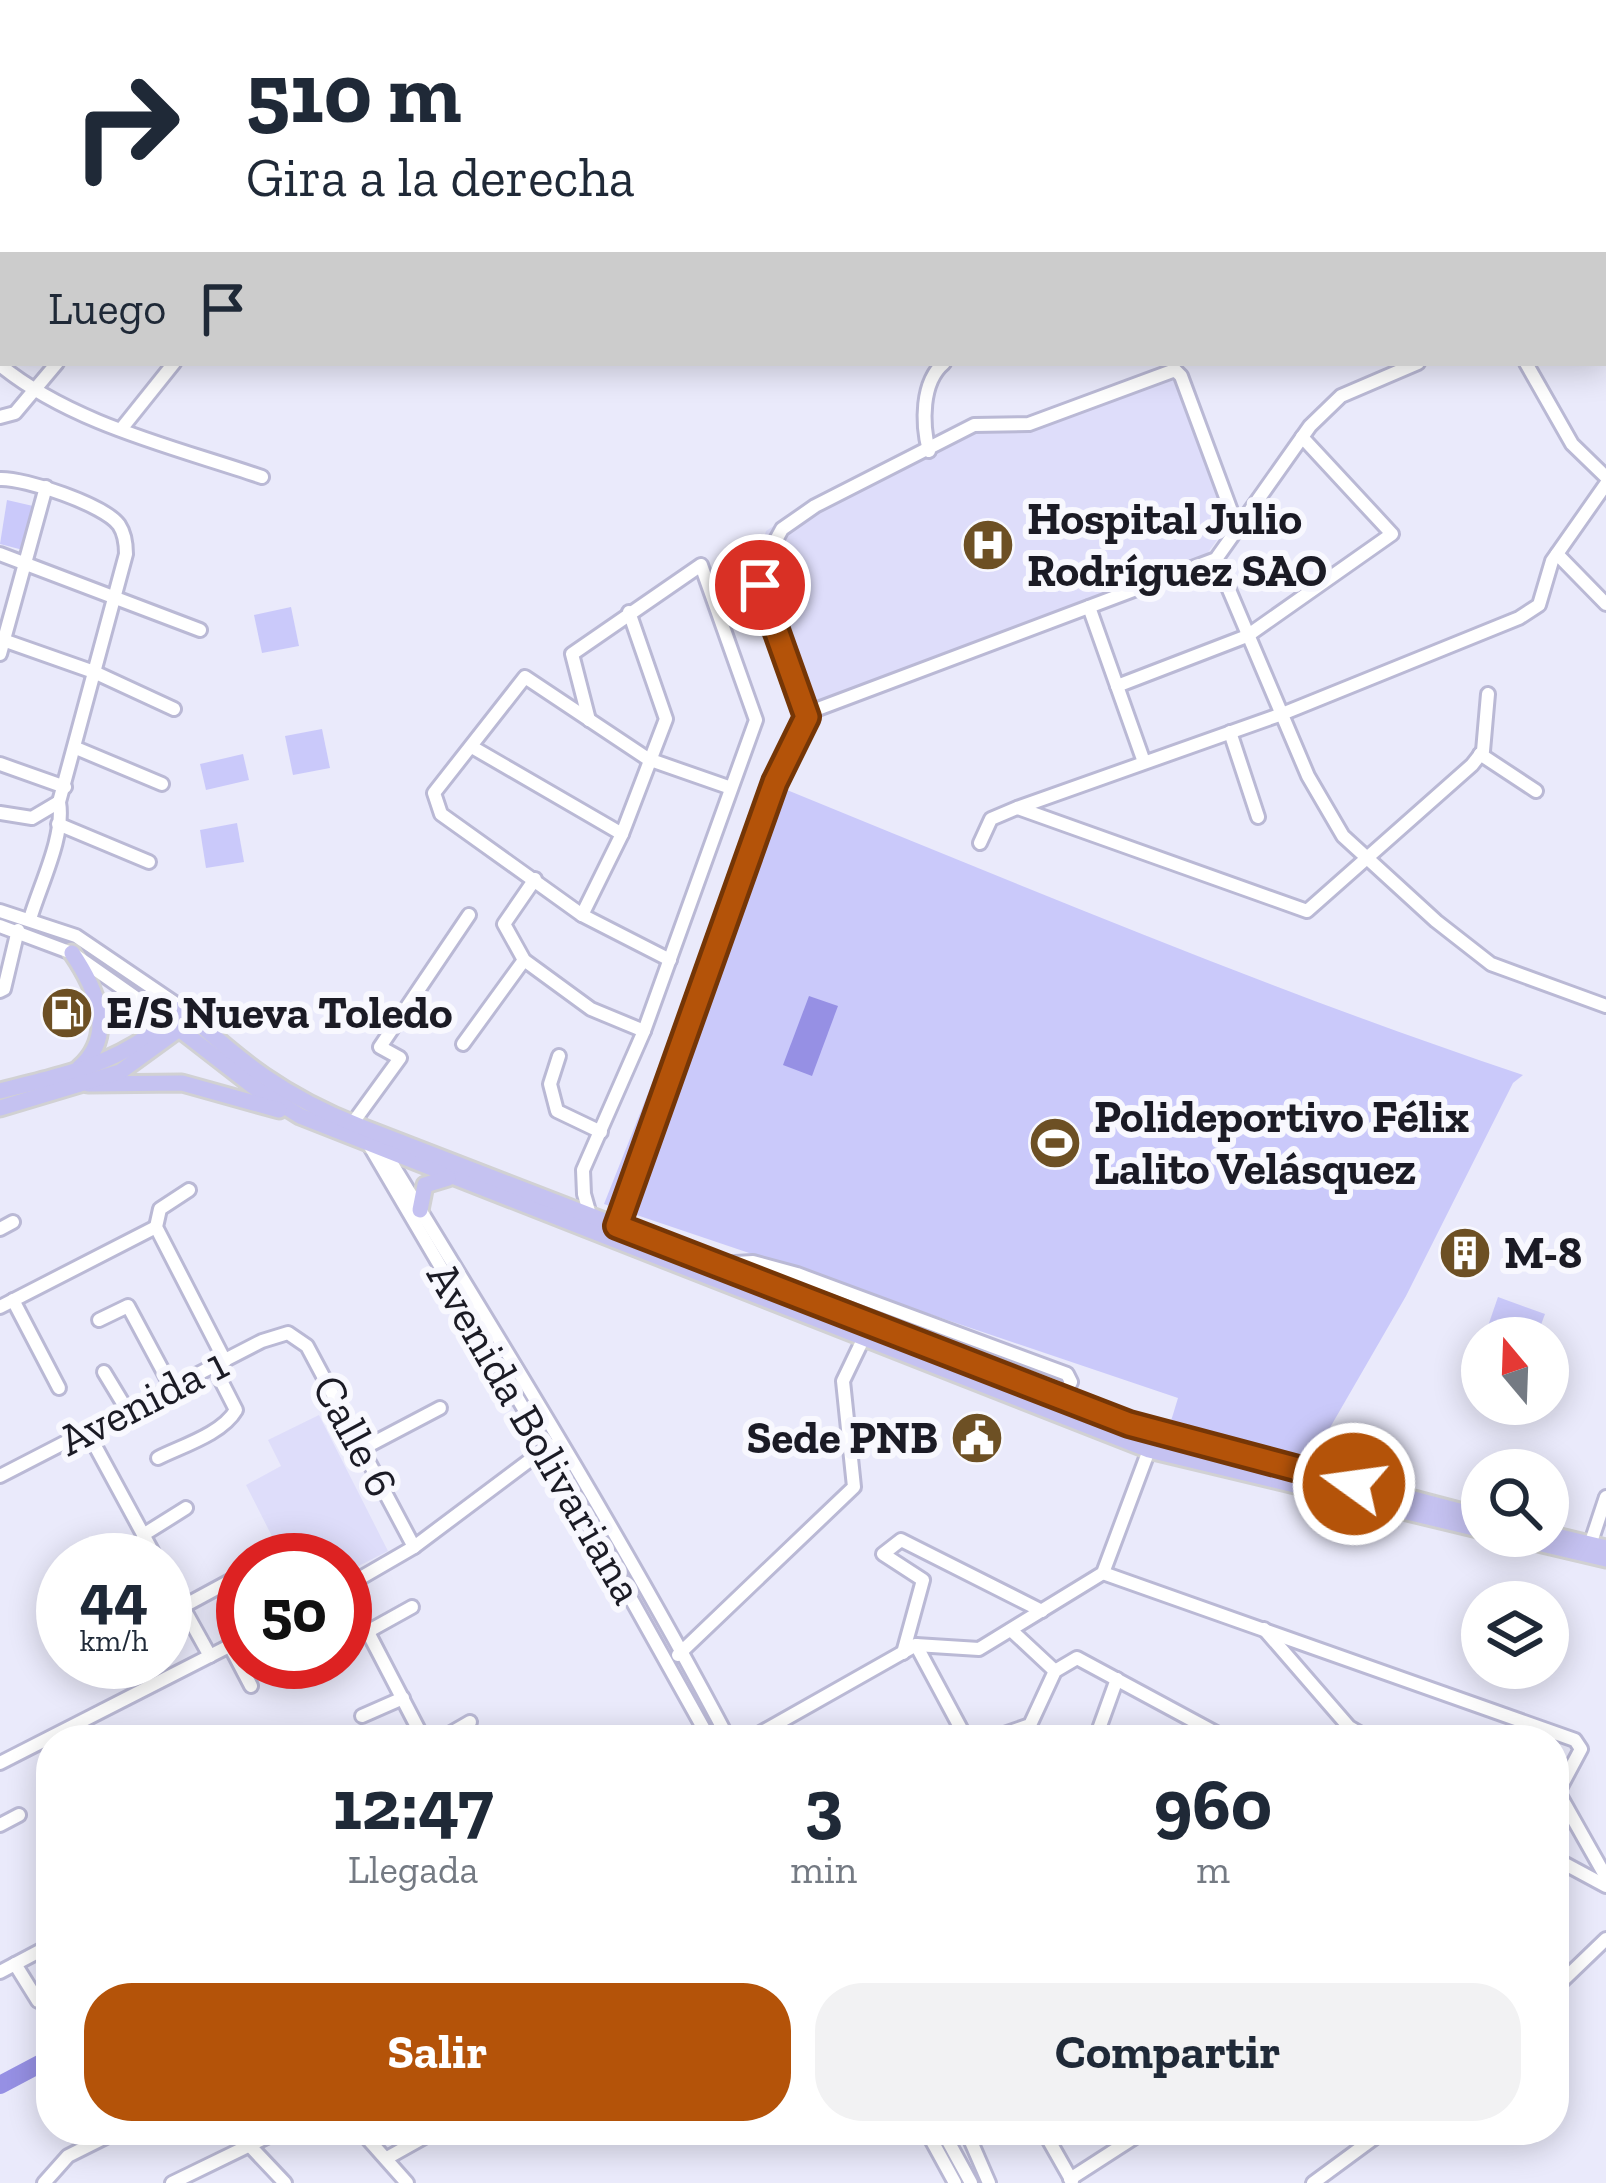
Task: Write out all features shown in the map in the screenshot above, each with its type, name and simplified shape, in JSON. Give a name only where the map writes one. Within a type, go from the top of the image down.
[{"type":"main road","points":[[72,953],[92,982],[100,1012],[82,1078]]},
{"type":"main road","points":[[181,1019],[303,1104],[451,1178],[678,1258],[1059,1406],[1149,1450],[1224,1460],[1461,1512]]},
{"type":"main road","points":[[0,1091],[120,1072],[181,1019]]},
{"type":"main road","points":[[181,1019],[254,1087],[300,1116]]},
{"type":"main road","points":[[0,1108],[82,1078],[182,1083],[367,1136],[590,1216],[678,1258],[715,1264],[867,1332]]},
{"type":"main road","points":[[420,1210],[425,1185],[451,1178]]},
{"type":"main road","points":[[1059,1406],[1129,1424],[1224,1460],[1461,1524]]},
{"type":"main road","points":[[1594,1549],[1606,1559]]},
{"type":"street","points":[[1,366],[33,392],[262,477]]},
{"type":"street","points":[[0,417],[15,413],[55,366]]},
{"type":"street","points":[[122,428],[172,366]]},
{"type":"street","points":[[929,451],[925,405],[932,378],[942,366]]},
{"type":"street","points":[[617,1226],[775,782],[807,717],[933,663],[1216,559],[1302,437],[1341,396],[1411,366]]},
{"type":"street","points":[[980,843],[991,819],[1282,714],[1519,618],[1539,605],[1557,554],[1606,480],[1572,444],[1528,366]]},
{"type":"street","points":[[807,717],[760,585],[772,541],[815,506],[974,425],[1029,424],[1175,370],[1237,527]]},
{"type":"street","points":[[1117,686],[1246,637],[1392,534],[1302,437]]},
{"type":"street","points":[[0,479],[24,479],[106,513],[123,531],[126,554],[30,919]]},
{"type":"street","points":[[46,487],[1,644],[94,672],[174,709]]},
{"type":"street","points":[[0,554],[200,630]]},
{"type":"street","points":[[1557,554],[1606,604]]},
{"type":"street","points":[[1216,559],[1246,637],[1322,802],[1343,836],[1491,964],[1606,1006]]},
{"type":"street","points":[[589,720],[572,653],[701,565],[756,720],[644,1031],[583,1170],[590,1216]]},
{"type":"street","points":[[1089,607],[1144,761]]},
{"type":"street","points":[[582,915],[622,834],[666,719],[629,612]]},
{"type":"street","points":[[670,960],[582,915],[441,814],[434,793],[525,677],[648,759],[731,788]]},
{"type":"street","points":[[1017,808],[1307,911],[1480,754],[1488,694]]},
{"type":"street","points":[[1230,732],[1258,817]]},
{"type":"street","points":[[472,747],[622,834]]},
{"type":"street","points":[[76,748],[162,784]]},
{"type":"street","points":[[1480,754],[1536,791]]},
{"type":"street","points":[[0,764],[65,787]]},
{"type":"street","points":[[0,813],[32,818],[59,802]]},
{"type":"street","points":[[58,824],[149,862]]},
{"type":"street","points":[[535,879],[504,924],[524,960],[591,1010],[644,1031]]},
{"type":"street","points":[[0,910],[76,937],[181,1019]]},
{"type":"street","points":[[367,1136],[400,1058],[380,1046],[469,915]]},
{"type":"street","points":[[0,926],[72,953],[181,1019]]},
{"type":"street","points":[[0,991],[18,930]]},
{"type":"street","points":[[464,1044],[524,960]]},
{"type":"street","points":[[559,1056],[550,1084],[557,1111],[601,1132]]},
{"type":"street","name":"Avenida Bolivariana","points":[[367,1136],[420,1210],[556,1432],[721,1725]]},
{"type":"street","name":"Avenida Bolivariana","points":[[367,1136],[702,1725]]},
{"type":"street","points":[[158,1458],[220,1426],[236,1410],[156,1227],[160,1209],[189,1190]]},
{"type":"street","points":[[59,1388],[7,1304],[156,1227]]},
{"type":"street","points":[[715,1264],[753,1262],[797,1274],[1067,1374],[1071,1382],[1059,1406]]},
{"type":"street","points":[[100,1320],[128,1306],[172,1388]]},
{"type":"street","points":[[668,1663],[854,1487],[843,1382],[867,1332]]},
{"type":"street","name":"Avenida 1","points":[[0,1476],[262,1341],[288,1333]]},
{"type":"street","name":"Calle 6","points":[[288,1333],[308,1346],[415,1547]]},
{"type":"street","points":[[104,1372],[127,1410]]},
{"type":"street","points":[[362,1449],[440,1408]]},
{"type":"street","points":[[87,1431],[142,1533]]},
{"type":"street","points":[[372,1572],[415,1547],[548,1450],[556,1432]]},
{"type":"street","points":[[548,1450],[567,1452]]},
{"type":"street","points":[[775,1725],[910,1649],[979,1649],[1103,1573],[1149,1450]]},
{"type":"street","points":[[1594,1549],[1606,1498]]},
{"type":"street","points":[[146,1533],[186,1508]]},
{"type":"street","points":[[958,1725],[910,1649],[923,1580],[883,1554],[901,1540],[1042,1611]]},
{"type":"street","points":[[1103,1573],[1533,1725]]},
{"type":"street","points":[[372,1630],[412,1607]]},
{"type":"street","points":[[192,1624],[210,1656]]},
{"type":"street","points":[[1263,1628],[1347,1725]]},
{"type":"street","points":[[1011,1630],[1055,1671]]},
{"type":"street","points":[[372,1642],[417,1725]]},
{"type":"street","points":[[82,1725],[216,1653]]},
{"type":"street","points":[[1030,1725],[1055,1671],[1077,1658],[1201,1725]]},
{"type":"street","points":[[1100,1725],[1117,1679]]},
{"type":"street","points":[[362,1716],[404,1698]]},
{"type":"street","points":[[465,1725],[470,1722]]},
{"type":"street","points":[[1569,1738],[1581,1749],[1569,1769]]},
{"type":"street","points":[[0,1763],[36,1747]]},
{"type":"street","points":[[1569,1812],[1606,1882]]},
{"type":"street","points":[[0,1825],[19,1815]]},
{"type":"street","points":[[1569,1865],[1606,1882]]},
{"type":"street","points":[[1569,1975],[1606,1939]]},
{"type":"street","points":[[0,1972],[36,1953]]},
{"type":"street","points":[[15,1964],[36,1998]]},
{"type":"street","points":[[44,2183],[68,2156],[90,2145]]},
{"type":"street","points":[[172,2183],[194,2178],[255,2145]]},
{"type":"street","points":[[374,2145],[407,2183]]},
{"type":"street","points":[[387,2158],[410,2145]]},
{"type":"street","points":[[934,2145],[955,2183]]},
{"type":"street","points":[[951,2145],[971,2183]]},
{"type":"street","points":[[973,2145],[989,2183]]},
{"type":"street","points":[[1052,2145],[1072,2181],[1125,2145]]},
{"type":"street","points":[[1313,2183],[1365,2145]]},
{"type":"street","points":[[251,2147],[285,2183]]},
{"type":"shaded area","name":"Hospital Julio Rodríguez SAO","points":[[1174,366],[1235,515],[1204,558],[802,712],[749,590],[766,531],[823,494],[971,423],[1021,422]]},
{"type":"shaded area","points":[[7,500],[33,506],[23,550],[0,544]]},
{"type":"shaded area","points":[[291,607],[299,646],[262,653],[254,615]]},
{"type":"shaded area","points":[[322,729],[330,768],[293,775],[285,736]]},
{"type":"shaded area","points":[[243,754],[249,780],[206,790],[200,764]]},
{"type":"shaded area","name":"Polideportivo Félix Lalito Velásquez","points":[[765,781],[1236,971],[1523,1075],[1513,1083],[1406,1296],[1309,1464],[1171,1421],[1178,1398],[604,1204]]},
{"type":"shaded area","points":[[237,823],[244,862],[206,868],[200,830]]},
{"type":"shaded area","points":[[809,996],[838,1006],[812,1076],[783,1065]]},
{"type":"shaded area","points":[[1498,1297],[1545,1314],[1544,1317],[1491,1317]]},
{"type":"shaded area","points":[[319,1415],[388,1551],[372,1559],[372,1533],[270,1533],[246,1485],[281,1466],[268,1440]]},
{"type":"waterway","points":[[0,2085],[36,2066]]},
{"type":"place","name":"Hospital Julio Rodríguez SAO","points":[[988,545]]},
{"type":"place","name":"E/S Nueva Toledo","points":[[67,1013]]},
{"type":"place","name":"Polideportivo Félix Lalito Velásquez","points":[[1055,1143]]},
{"type":"place","name":"M-8","points":[[1465,1253]]},
{"type":"place","name":"Sede PNB","points":[[977,1438]]},
{"type":"route","points":[[760,585],[807,717],[775,782],[617,1226],[1129,1424],[1354,1484]]}]
